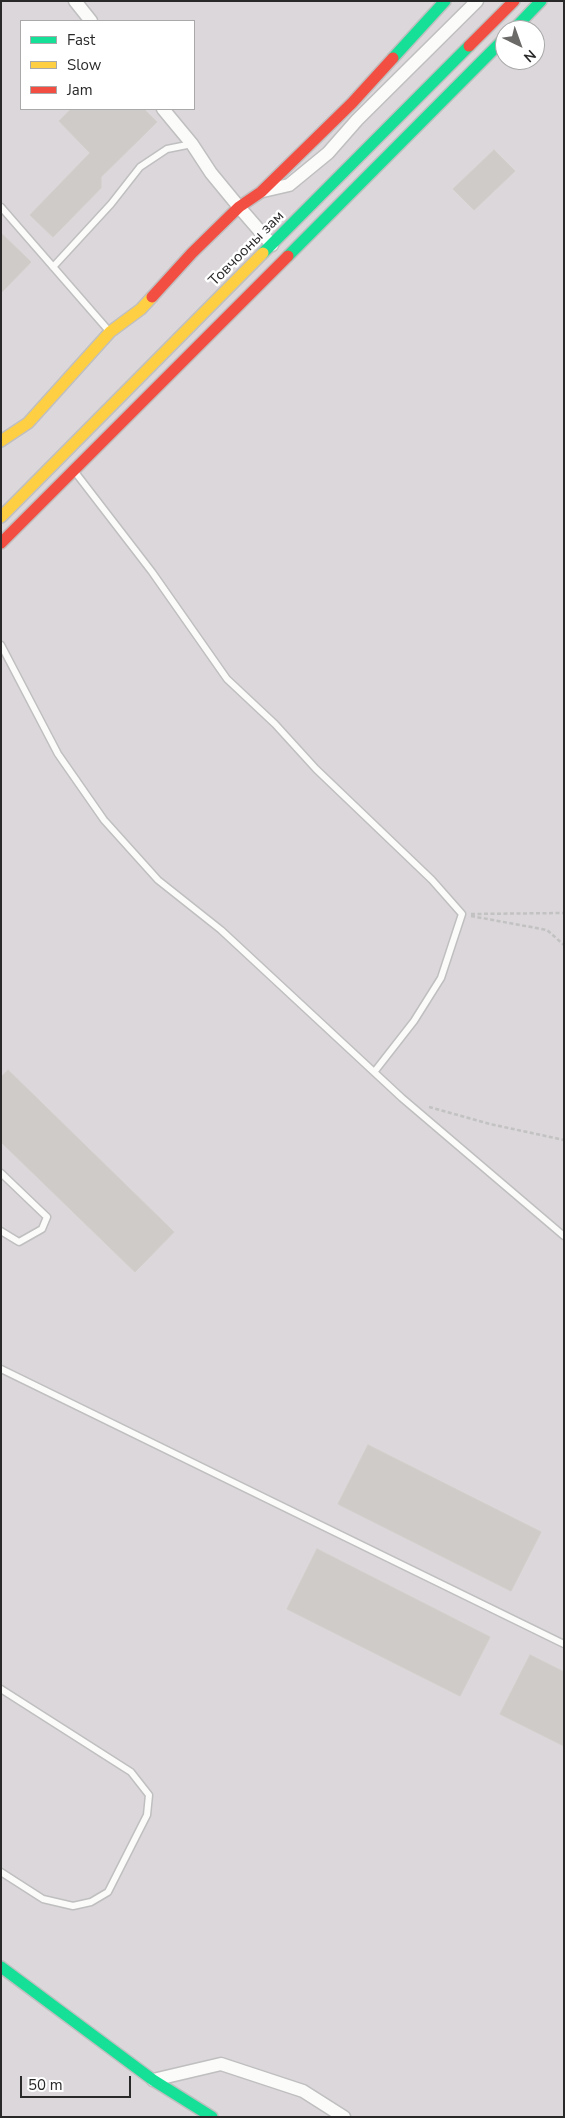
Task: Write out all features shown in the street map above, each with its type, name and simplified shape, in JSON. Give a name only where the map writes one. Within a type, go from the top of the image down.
[{"type":"main road","points":[[1,442],[28,423],[110,332],[141,309],[192,253],[238,207],[261,192],[352,103],[446,1]]},
{"type":"main road","name":"Товчооны зам","points":[[1,517],[514,1]]},
{"type":"main road","points":[[523,20],[541,1]]},
{"type":"main road","points":[[1,543],[495,48]]},
{"type":"main road","points":[[1,1967],[154,2080],[212,2117]]},
{"type":"street","points":[[76,1],[90,20]]},
{"type":"street","points":[[261,192],[289,185],[328,153],[364,114],[477,1]]},
{"type":"street","points":[[164,110],[192,144],[238,207],[272,245]]},
{"type":"street","points":[[154,2080],[221,2064],[303,2091],[344,2117]]},
{"type":"lane","points":[[53,267],[111,204],[140,167],[167,149],[192,144]]},
{"type":"lane","points":[[1,207],[110,332]]},
{"type":"lane","points":[[74,470],[152,572],[227,679],[275,724],[316,769],[432,880],[462,914],[441,978],[414,1021],[375,1071]]},
{"type":"lane","points":[[1,645],[58,754],[104,820],[158,880],[221,930],[402,1098],[564,1236]]},
{"type":"lane","points":[[1,1173],[47,1217],[42,1229],[19,1242],[1,1231]]},
{"type":"lane","points":[[1,1369],[564,1644]]},
{"type":"lane","points":[[1,1689],[131,1772],[148,1795],[147,1814],[108,1892],[91,1902],[73,1906],[43,1899],[1,1872]]},
{"type":"path","points":[[462,914],[564,913]]},
{"type":"path","points":[[462,914],[547,930],[564,945]]},
{"type":"path","points":[[428,1107],[490,1124],[564,1140]]},
{"type":"shaded area","points":[[1,1],[564,1],[564,2117],[1,2117]]},
{"type":"building","points":[[70,110],[145,110],[157,122],[101,177],[101,188],[53,237],[30,215],[90,153],[59,121]]},
{"type":"building","points":[[494,150],[515,171],[474,210],[453,189]]},
{"type":"building","points":[[1,233],[31,262],[1,293]]},
{"type":"building","points":[[8,1070],[174,1232],[135,1272],[1,1142],[1,1077]]},
{"type":"building","points":[[368,1445],[541,1532],[511,1591],[338,1504]]},
{"type":"building","points":[[317,1549],[490,1637],[460,1696],[287,1609]]},
{"type":"building","points":[[530,1655],[564,1672],[564,1746],[500,1714]]},
{"type":"traffic: fast","points":[[393,58],[445,1]]},
{"type":"traffic: fast","points":[[523,20],[541,1]]},
{"type":"traffic: fast","points":[[263,253],[469,46]]},
{"type":"traffic: fast","points":[[288,256],[495,48]]},
{"type":"traffic: fast","points":[[1,1967],[153,2080],[212,2117]]},
{"type":"traffic: slow","points":[[1,517],[263,253]]},
{"type":"traffic: slow","points":[[1,441],[28,423],[110,332],[141,309],[152,297]]},
{"type":"traffic: jam","points":[[469,46],[514,1]]},
{"type":"traffic: jam","points":[[152,297],[192,253],[239,207],[261,192],[352,103],[393,58]]},
{"type":"traffic: jam","points":[[1,543],[288,256]]}]
